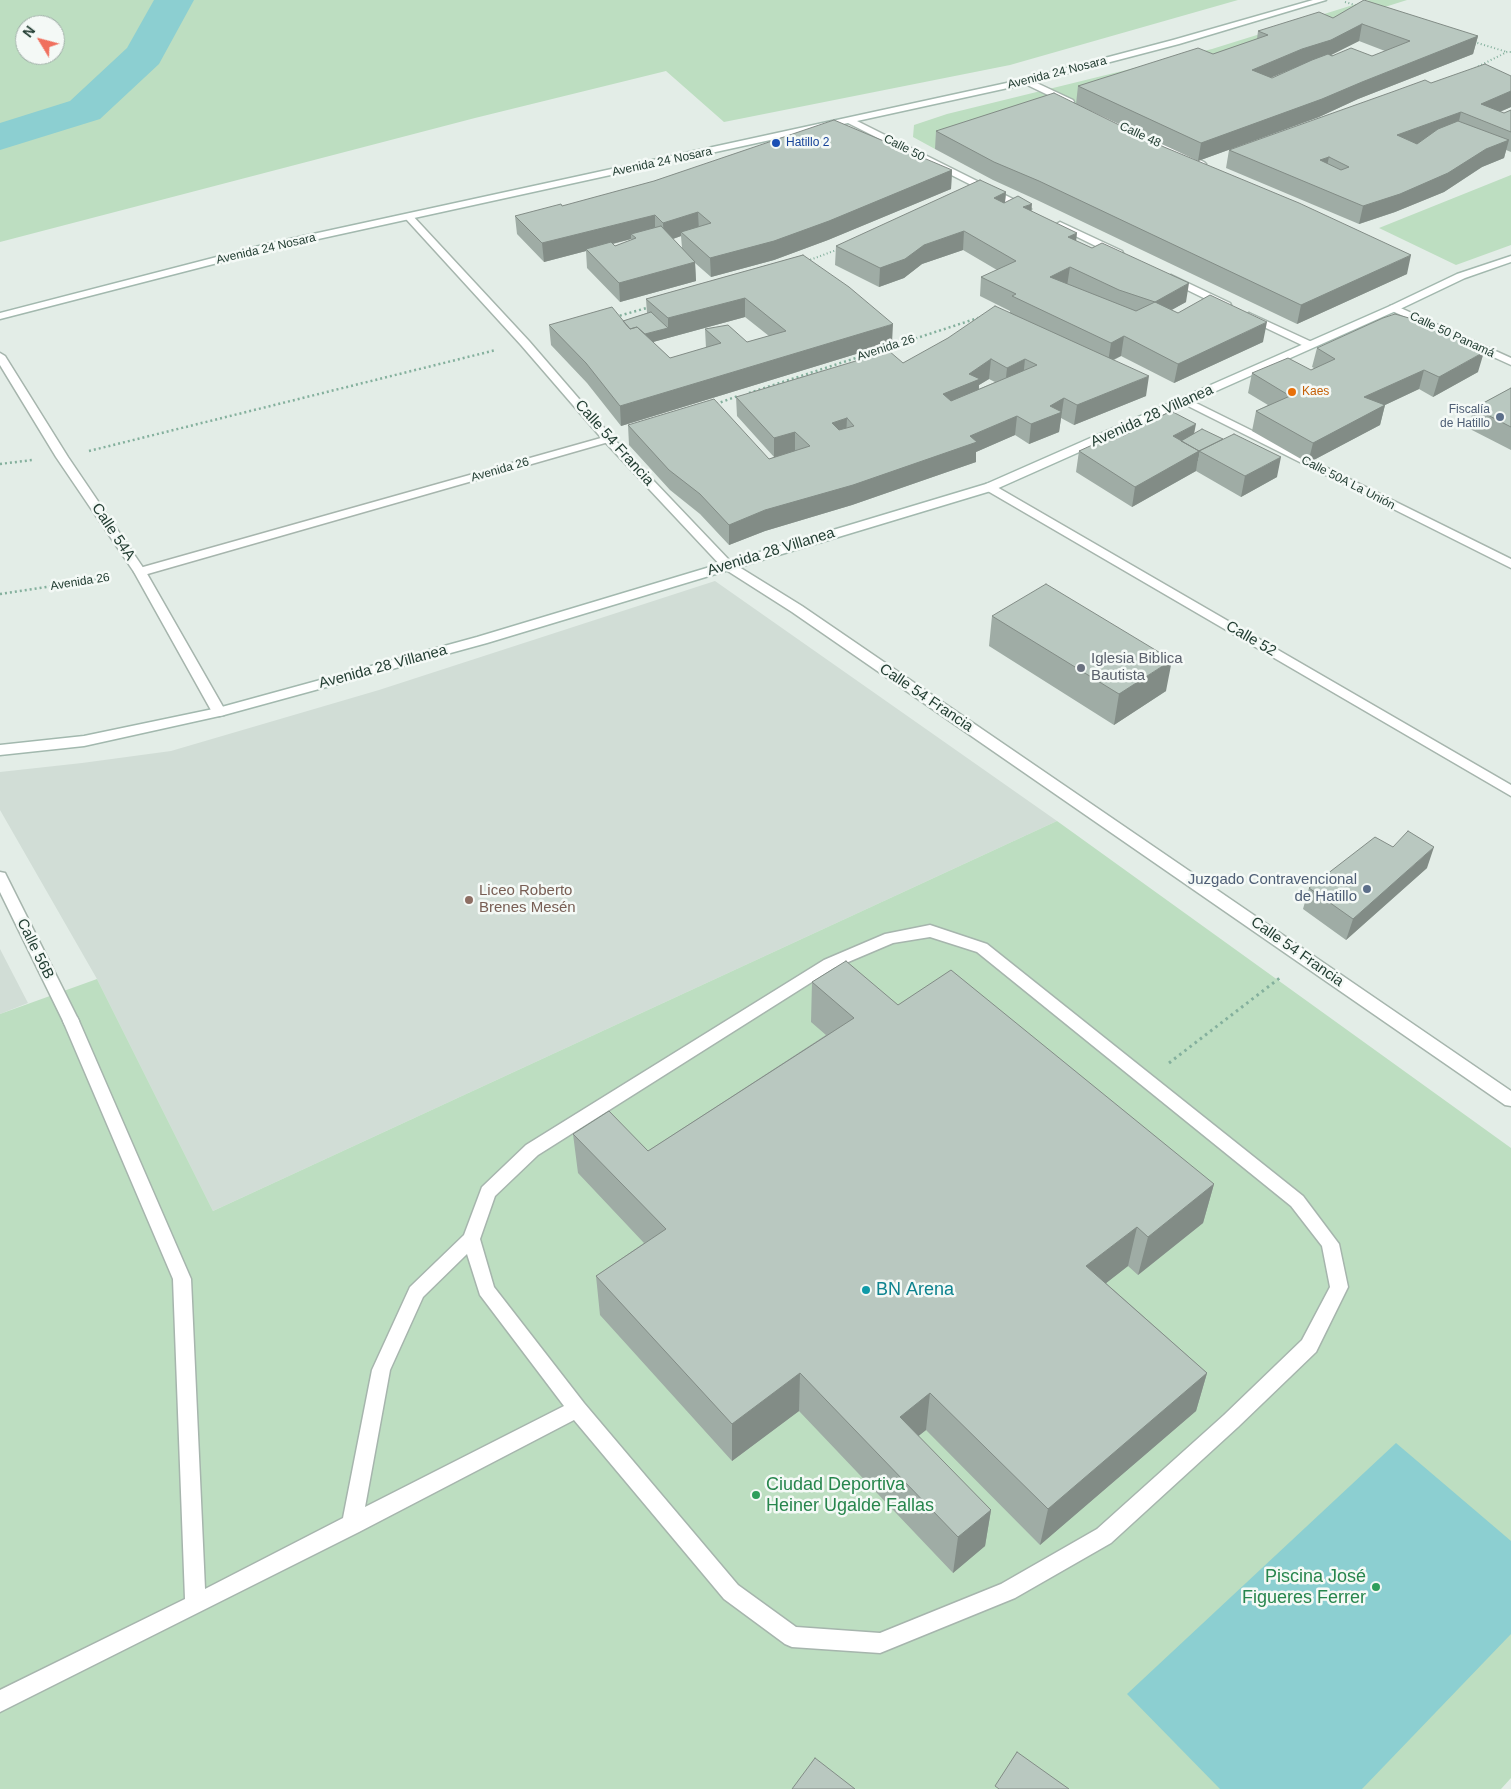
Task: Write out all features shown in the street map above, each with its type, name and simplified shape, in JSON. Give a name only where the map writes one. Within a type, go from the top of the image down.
[{"type":"street","name":"Avenida 24 Nosara","points":[[0,316],[267,247],[1026,82],[1322,0]]},
{"type":"street","name":"Calle 48","points":[[1026,82],[1211,168]]},
{"type":"street","name":"Calle 50","points":[[851,120],[1035,213]]},
{"type":"street","name":"Calle 54 Francia","points":[[409,217],[525,343],[608,439],[727,565],[813,620],[1511,1100]]},
{"type":"street","points":[[1052,222],[1123,256]]},
{"type":"street","name":"Avenida 28 Villanea","points":[[0,750],[84,741],[220,712],[482,640],[990,487],[1394,308],[1460,276],[1511,259]]},
{"type":"street","points":[[1159,272],[1310,345]]},
{"type":"street","name":"Calle 50 Panamá","points":[[1394,308],[1511,362]]},
{"type":"street","name":"Calle 54A","points":[[0,356],[62,457],[140,572],[220,712]]},
{"type":"street","name":"Calle 50A La Unión","points":[[1186,401],[1511,564]]},
{"type":"street","name":"Avenida 26","points":[[140,572],[608,439]]},
{"type":"street","name":"Calle 52","points":[[990,487],[1511,791]]},
{"type":"street","name":"Calle 56B","points":[[0,877],[71,1021],[182,1278],[195,1604]]},
{"type":"street","points":[[352,1525],[381,1370],[416,1292],[471,1239],[488,1192],[532,1150],[829,964],[890,938],[930,931],[982,948],[1297,1201],[1330,1244],[1339,1287],[1309,1346],[1231,1421],[1111,1530],[1008,1591],[880,1643],[792,1637],[731,1592],[576,1409],[486,1290],[471,1239]]},
{"type":"street","points":[[0,1701],[352,1525],[576,1409]]},
{"type":"path","points":[[1337,0],[1366,9]]},
{"type":"path","points":[[1469,40],[1511,52]]},
{"type":"path","points":[[1484,71],[1475,68],[1507,52]]},
{"type":"path","name":"Avenida 26","points":[[748,393],[982,317]]},
{"type":"path","points":[[711,405],[739,396]]},
{"type":"path","name":"Avenida 26","points":[[0,594],[140,572]]},
{"type":"path","points":[[1147,1080],[1306,958]]},
{"type":"shaded area","name":"Liceo Roberto Brenes Mesén","points":[[715,581],[1057,821],[213,1211],[97,979],[0,810],[0,772],[171,751],[379,690]]},
{"type":"shaded area","points":[[0,949],[28,1003],[0,1014]]},
{"type":"green space","points":[[0,0],[1238,0],[1010,65],[724,122],[666,71],[475,118],[0,242]]},
{"type":"green space","points":[[1369,0],[1407,0],[935,149],[913,137],[914,125],[947,114],[1212,49]]},
{"type":"green space","points":[[1511,175],[1511,245],[1456,265],[1379,228]]},
{"type":"green space","name":"Ciudad Deportiva Heiner Ugalde Fallas","points":[[1057,821],[1511,1148],[1511,1778],[1501,1789],[0,1789],[0,1014],[97,979],[213,1211]]},
{"type":"water","name":"Piscina José Figueres Ferrer","points":[[1396,1443],[1511,1541],[1511,1634],[1362,1789],[1220,1789],[1127,1694]]},
{"type":"building","points":[[1364,0],[1478,36],[1322,99],[1201,143],[1078,86],[1198,48],[1213,54],[1268,35],[1258,31],[1319,12],[1333,18]],"holes":[[[1362,24],[1410,41],[1372,56],[1351,48],[1332,56],[1328,54],[1272,78],[1252,70],[1302,49],[1331,40]]]},
{"type":"building","points":[[1485,64],[1511,76],[1511,91],[1481,104],[1504,113],[1511,110],[1511,132],[1461,112],[1397,135],[1417,144],[1438,129],[1458,121],[1509,140],[1486,149],[1448,173],[1400,194],[1363,206],[1229,150],[1425,80],[1431,83]],"holes":[[[1329,157],[1349,167],[1341,170],[1320,160]]]},
{"type":"building","points":[[1054,93],[1164,147],[1299,203],[1411,255],[1301,305],[1039,181],[994,162],[936,131]]},
{"type":"building","points":[[834,120],[952,170],[829,221],[774,241],[710,258],[681,232],[711,223],[698,212],[663,223],[655,215],[542,243],[515,216],[561,204],[562,206],[654,181]]},
{"type":"building","points":[[980,180],[1006,192],[994,198],[1004,203],[1018,196],[1032,204],[1023,207],[1077,233],[1068,237],[1092,248],[1102,243],[1189,283],[1155,302],[1178,313],[1210,295],[1267,322],[1178,364],[1124,336],[1111,343],[1012,296],[1016,294],[981,277],[1016,261],[964,231],[924,245],[905,259],[880,268],[836,246]],"holes":[[[1070,267],[1119,290],[1155,302],[1136,311],[1050,277]]]},
{"type":"building","points":[[661,226],[695,262],[619,283],[586,249],[611,242],[615,246],[636,238],[631,234]]},
{"type":"building","points":[[803,255],[849,287],[893,324],[620,406],[586,363],[549,325],[612,307],[630,329],[637,327],[670,358],[721,343],[705,329],[728,325],[747,342],[786,331],[745,298],[668,318],[646,299]]},
{"type":"building","points":[[995,306],[1149,376],[1077,405],[1064,398],[1050,406],[1062,412],[1031,424],[1017,416],[970,436],[977,442],[853,485],[765,510],[729,525],[700,494],[669,470],[628,425],[714,399],[769,459],[810,446],[795,432],[774,438],[736,397],[889,351],[903,363],[948,338]],"holes":[[[991,359],[1007,368],[1025,359],[1037,365],[951,401],[943,394],[980,379],[969,374]],[[847,418],[854,426],[839,430],[832,423]]]},
{"type":"building","points":[[651,312],[668,328],[645,334],[637,327],[630,329],[623,321]]},
{"type":"building","points":[[1395,314],[1456,337],[1484,352],[1439,377],[1424,370],[1364,397],[1385,405],[1313,443],[1256,411],[1290,396],[1252,373],[1288,358],[1311,370],[1335,359],[1317,348]]},
{"type":"building","points":[[1511,388],[1511,427],[1474,408]]},
{"type":"building","points":[[1171,411],[1196,424],[1173,436],[1199,451],[1135,487],[1079,451],[1119,433],[1123,436]]},
{"type":"building","points":[[1202,429],[1223,439],[1199,451],[1181,441]]},
{"type":"building","points":[[1234,434],[1281,457],[1245,476],[1199,451]]},
{"type":"building","points":[[1046,584],[1172,660],[1119,694],[992,616]]},
{"type":"building","points":[[1408,831],[1434,847],[1353,919],[1309,888],[1375,837],[1393,847]]},
{"type":"building","name":"BN Arena","points":[[846,961],[898,1005],[951,970],[1214,1184],[1148,1237],[1137,1227],[1086,1266],[1207,1373],[1048,1509],[930,1393],[900,1417],[991,1510],[958,1537],[800,1373],[732,1424],[596,1276],[666,1229],[573,1134],[609,1111],[648,1151],[854,1018],[812,982]]},
{"type":"building","points":[[1017,1752],[1069,1789],[999,1789],[995,1786]]},
{"type":"building","points":[[815,1758],[855,1789],[792,1789]]},
{"type":"waterway","points":[[0,137],[85,110],[144,55],[174,0]]},
{"type":"place","name":"Hatillo 2","points":[[776,143]]},
{"type":"place","name":"Kaes","points":[[1292,392]]},
{"type":"place","name":"Fiscalía de Hatillo","points":[[1500,417]]},
{"type":"place","name":"Iglesia Biblica Bautista","points":[[1081,668]]},
{"type":"place","name":"Juzgado Contravencional de Hatillo","points":[[1367,889]]},
{"type":"place","name":"Liceo Roberto Brenes Mesén","points":[[469,900]]},
{"type":"place","name":"BN Arena","points":[[866,1290]]},
{"type":"place","name":"Ciudad Deportiva Heiner Ugalde Fallas","points":[[756,1495]]},
{"type":"place","name":"Piscina José Figueres Ferrer","points":[[1376,1587]]}]
